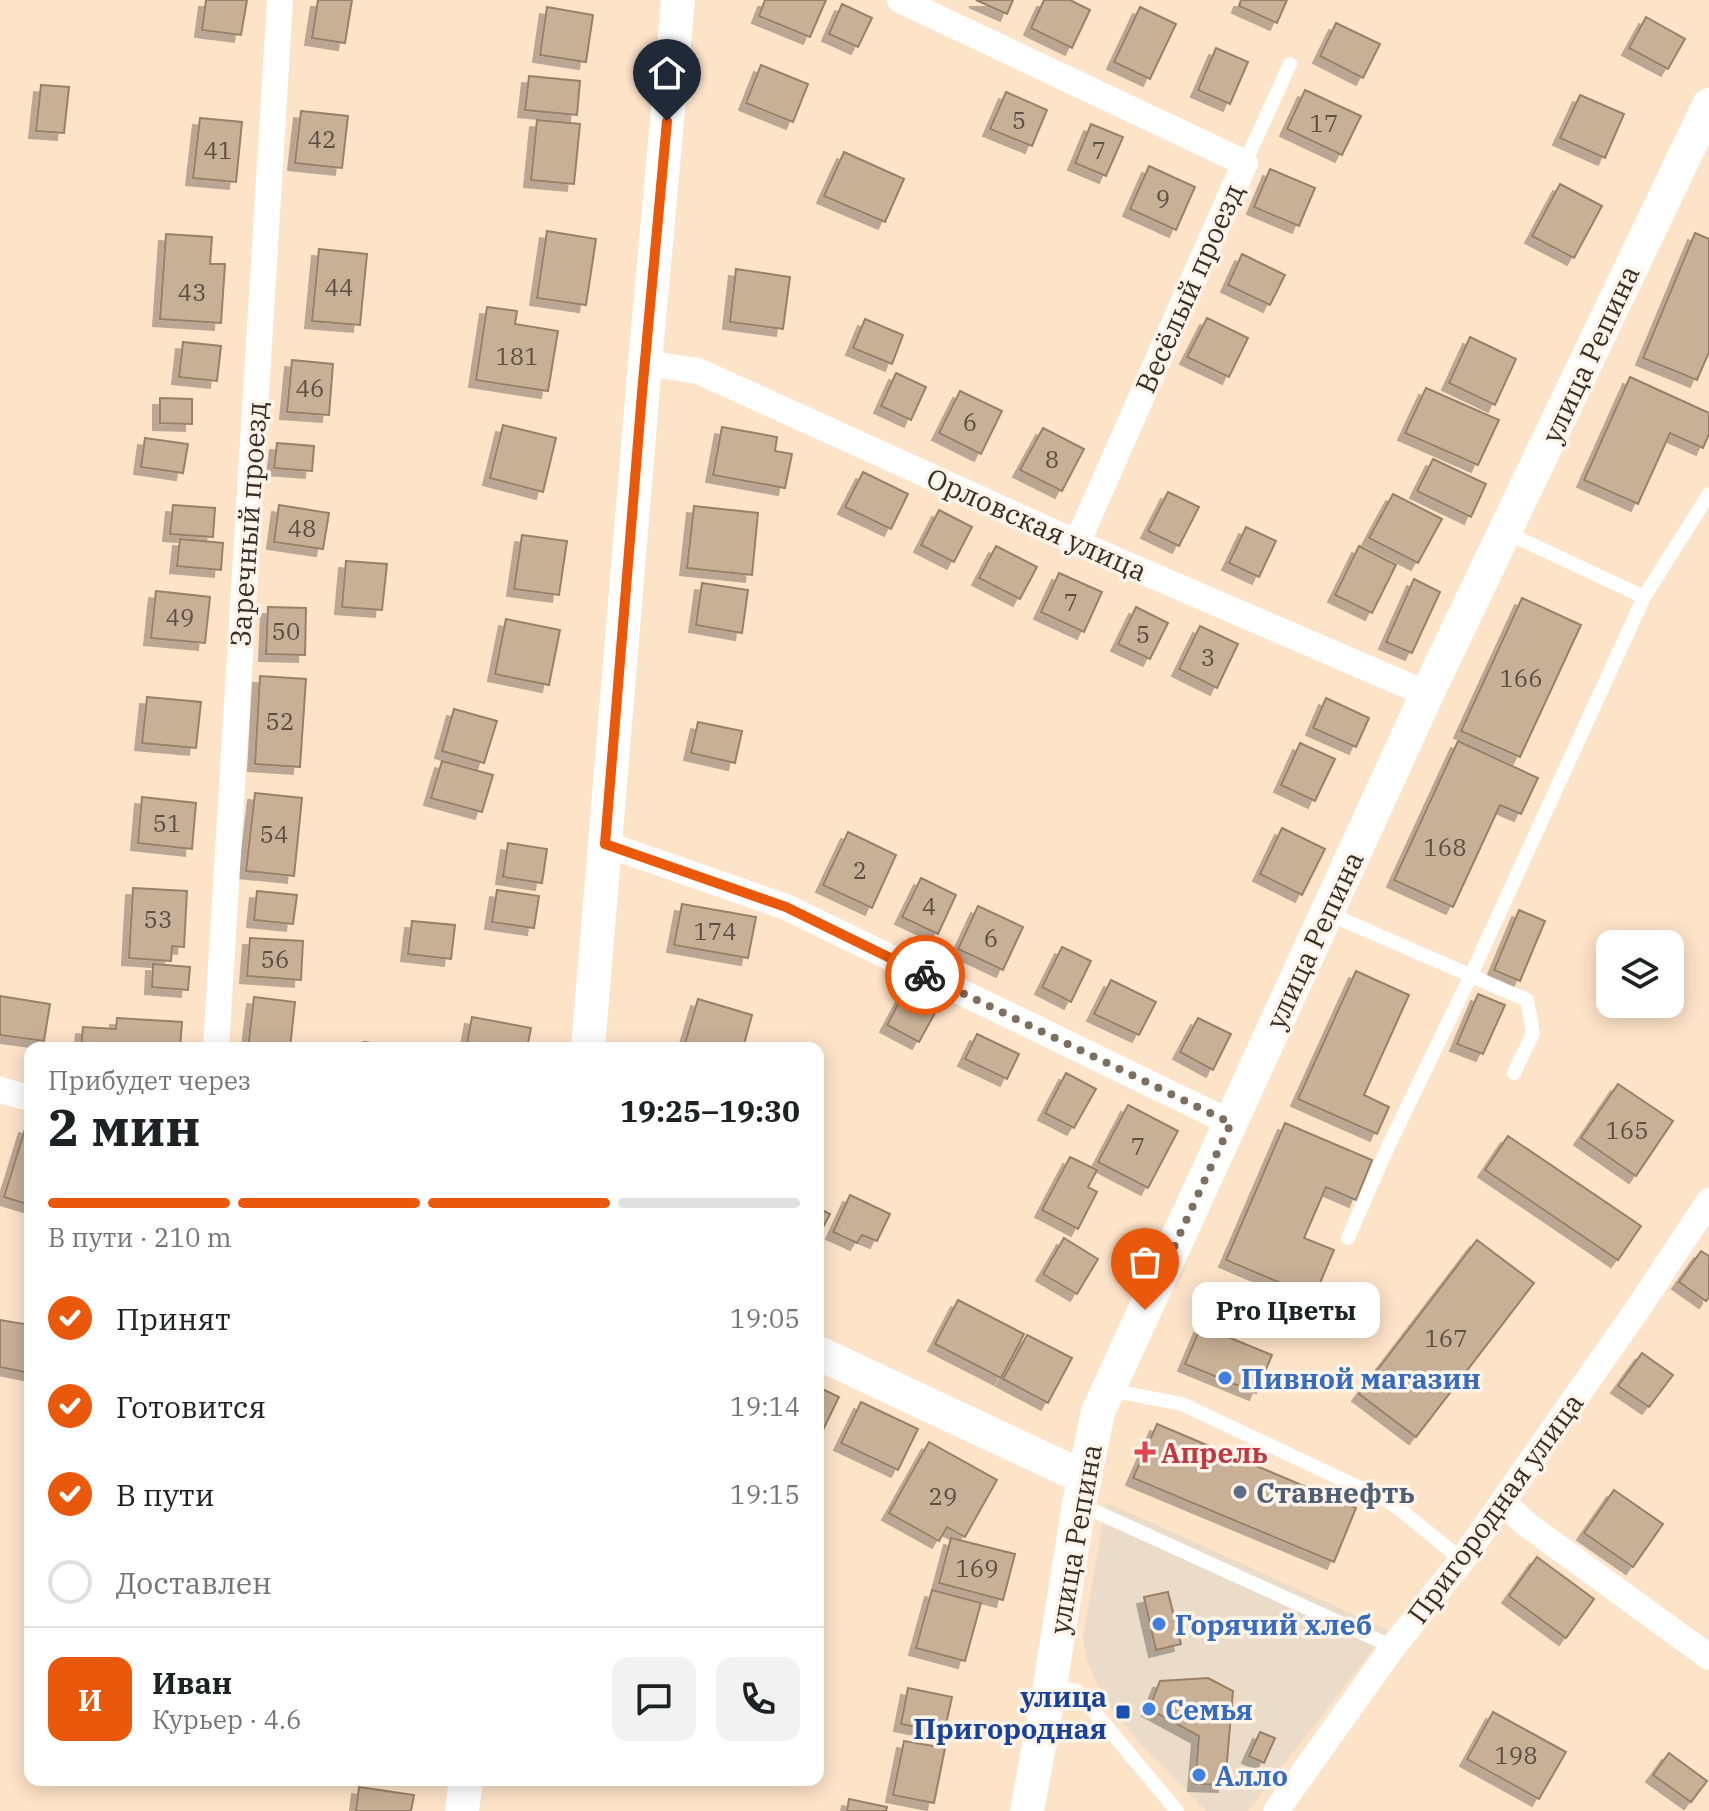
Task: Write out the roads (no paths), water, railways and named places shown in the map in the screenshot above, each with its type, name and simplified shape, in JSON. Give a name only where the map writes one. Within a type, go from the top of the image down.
[{"type":"street","name":"Заречный проезд","points":[[216,1042],[280,0]]},
{"type":"street","points":[[588,1042],[678,0]]},
{"type":"street","name":"Весёлый проезд","points":[[900,0],[1245,163],[1077,543]]},
{"type":"street","name":"улица Репина","points":[[1027,1811],[1098,1412],[1427,694],[1709,105]]},
{"type":"street","name":"Орловская улица","points":[[645,363],[698,371],[1077,543],[1427,694]]},
{"type":"street","points":[[605,844],[786,907],[1231,1123]]},
{"type":"street","points":[[0,1090],[24,1096]]},
{"type":"street","name":"Пригородная улица","points":[[1276,1811],[1393,1647],[1462,1560],[1709,1201]]},
{"type":"street","points":[[824,1356],[1082,1491]]},
{"type":"street","points":[[1503,1502],[1526,1524],[1709,1657]]},
{"type":"street","points":[[462,1811],[465,1786]]},
{"type":"lane","points":[[1245,163],[1290,64]]},
{"type":"lane","points":[[1348,1238],[1644,597],[1709,494]]},
{"type":"lane","points":[[1505,532],[1644,597]]},
{"type":"lane","points":[[1327,913],[1527,1000],[1533,1033],[1514,1073]]},
{"type":"lane","points":[[1109,1390],[1182,1404],[1392,1503],[1462,1560]]},
{"type":"lane","points":[[1082,1491],[1393,1647]]},
{"type":"lane","points":[[1050,1686],[1077,1691],[1177,1811]]},
{"type":"place","name":"Pro Цветы","points":[[1145,1310]]},
{"type":"place","name":"Пивной магазин","points":[[1225,1378]]},
{"type":"place","name":"Апрель","points":[[1145,1452]]},
{"type":"place","name":"Ставнефть","points":[[1240,1492]]},
{"type":"place","name":"Горячий хлеб","points":[[1159,1624]]},
{"type":"place","name":"Семья","points":[[1149,1709]]},
{"type":"place","name":"улица Пригородная","points":[[1123,1712]]},
{"type":"place","name":"Алло","points":[[1199,1775]]}]
